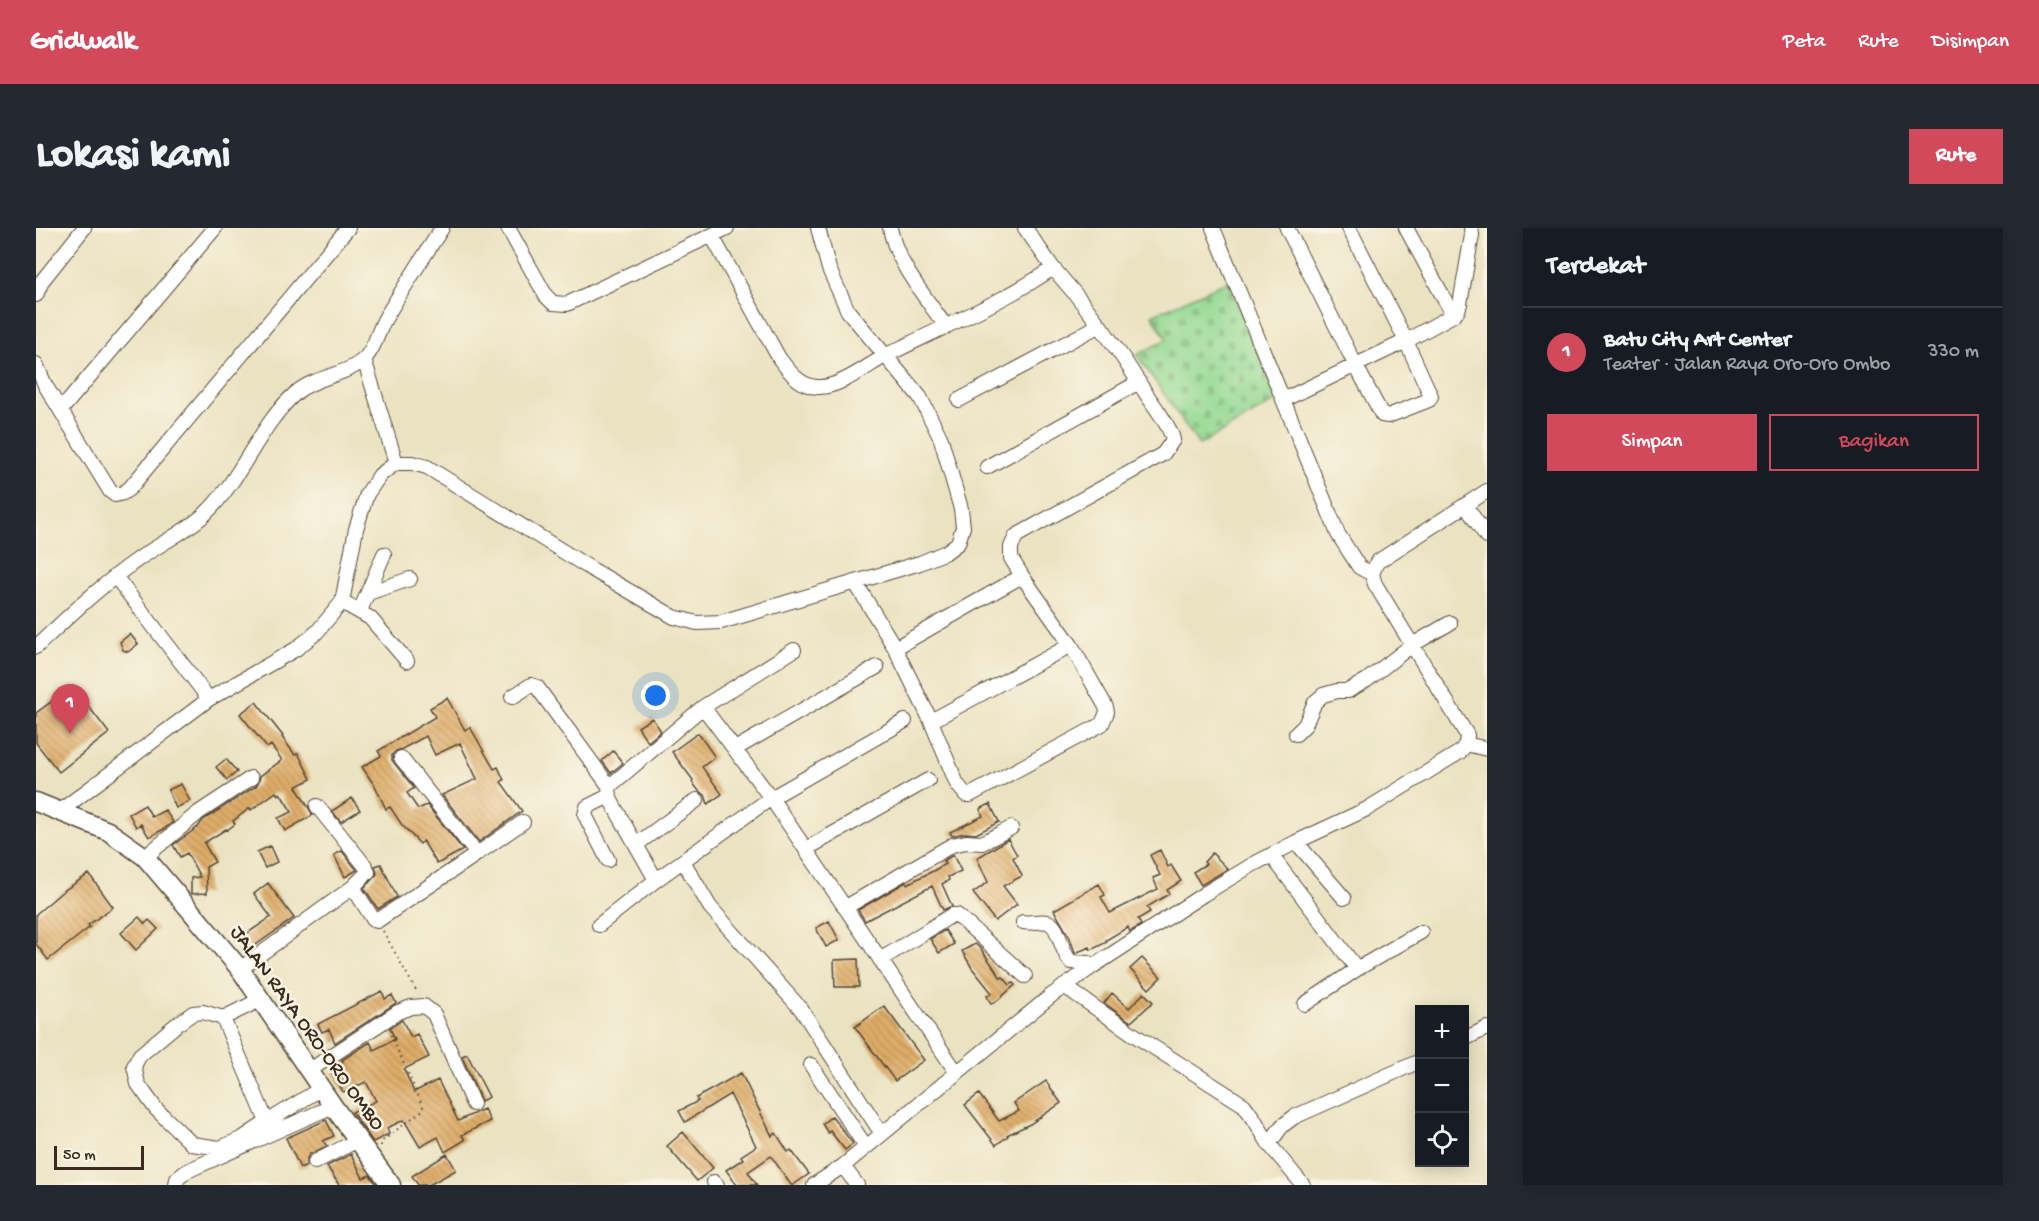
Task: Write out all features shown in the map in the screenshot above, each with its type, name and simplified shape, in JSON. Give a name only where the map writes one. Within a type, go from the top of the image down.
[{"type":"main road","name":"JALAN RAYA ORO-ORO OMBO","points":[[36,802],[108,831],[145,857],[240,969],[333,1106],[391,1185]]},
{"type":"street","points":[[36,296],[42,281],[84,228]]},
{"type":"street","points":[[61,410],[215,228]]},
{"type":"street","points":[[36,364],[45,385],[110,491],[115,495],[123,493],[130,489],[348,228]]},
{"type":"street","points":[[36,647],[115,576],[209,510],[230,484],[277,413],[297,392],[310,383],[356,365],[364,359],[371,350],[385,319],[442,228]]},
{"type":"street","points":[[508,228],[546,296],[553,303],[567,304],[727,228]]},
{"type":"street","points":[[60,811],[209,699],[297,649],[317,632],[342,603],[356,529],[367,495],[380,475],[396,463],[411,463],[428,467],[593,570],[674,617],[697,623],[721,622],[920,563],[946,552],[958,543],[963,527],[961,509],[941,439],[920,397],[848,311],[829,269],[818,228]]},
{"type":"street","points":[[890,228],[901,259],[946,327]]},
{"type":"street","points":[[855,582],[895,648],[931,721],[962,792],[969,795],[1102,724],[1107,712],[1106,707],[1071,645],[1011,558],[1011,547],[1016,536],[1163,454],[1173,440],[1170,431],[1139,382],[1100,325],[1053,268],[1025,228]]},
{"type":"street","points":[[1213,228],[1338,534],[1359,567],[1372,574]]},
{"type":"street","points":[[1287,228],[1355,364],[1385,416],[1429,400],[1431,396],[1406,340],[1349,228]]},
{"type":"street","points":[[1406,228],[1453,315]]},
{"type":"street","points":[[1283,400],[1453,315],[1460,304],[1472,235],[1471,228]]},
{"type":"street","points":[[712,236],[779,358],[790,373],[804,384],[819,387],[837,383],[885,356],[1024,286],[1053,268]]},
{"type":"street","points":[[959,400],[1100,325]]},
{"type":"street","points":[[364,359],[396,463]]},
{"type":"street","points":[[987,467],[1139,382]]},
{"type":"street","points":[[814,1185],[843,1166],[1064,986],[1092,967],[1204,894],[1271,855],[1366,809],[1460,752],[1466,744],[1467,735],[1375,584],[1372,574],[1377,562],[1487,491]]},
{"type":"street","points":[[1465,506],[1487,537]]},
{"type":"street","points":[[360,611],[384,554]]},
{"type":"street","points":[[115,576],[209,699]]},
{"type":"street","points":[[895,648],[1022,576]]},
{"type":"street","points":[[368,593],[410,579]]},
{"type":"street","points":[[342,603],[360,611],[375,624],[407,661]]},
{"type":"street","points":[[1296,734],[1305,725],[1315,702],[1323,695],[1348,691],[1367,680],[1412,645],[1450,623]]},
{"type":"street","points":[[931,721],[1071,645]]},
{"type":"street","points":[[608,860],[585,815],[587,807],[609,791],[703,708],[794,650]]},
{"type":"street","points":[[735,749],[877,667]]},
{"type":"street","points":[[512,697],[531,685],[537,687],[609,791],[656,880]]},
{"type":"street","points":[[703,708],[771,798],[957,1073]]},
{"type":"street","points":[[599,925],[656,880],[771,798],[905,720]]},
{"type":"street","points":[[1466,744],[1487,749]]},
{"type":"street","points":[[401,758],[477,854]]},
{"type":"street","points":[[145,857],[198,813],[251,778]]},
{"type":"street","points":[[806,849],[928,780]]},
{"type":"street","points":[[637,844],[697,800]]},
{"type":"street","points":[[240,969],[353,887],[368,870],[317,806]]},
{"type":"street","points":[[353,887],[373,919],[377,921],[522,822]]},
{"type":"street","points":[[846,907],[952,845],[966,842],[982,843],[1011,828]]},
{"type":"street","points":[[1296,842],[1344,898]]},
{"type":"street","points":[[1271,855],[1357,969]]},
{"type":"street","points":[[683,861],[710,907],[801,1009],[882,1134]]},
{"type":"street","points":[[880,960],[952,915],[957,915],[1025,976]]},
{"type":"street","points":[[1023,922],[1050,922],[1055,926],[1065,957],[1071,962],[1089,963],[1092,967]]},
{"type":"street","points":[[1305,1004],[1357,969],[1421,932]]},
{"type":"street","points":[[1064,986],[1136,1036],[1244,1105],[1269,1144],[1303,1185]]},
{"type":"street","points":[[261,1000],[223,1018],[203,1012],[193,1013],[140,1055],[134,1066],[138,1084],[156,1109],[192,1144],[220,1148],[243,1138],[322,1088]]},
{"type":"street","points":[[310,1070],[405,1010],[424,1006],[434,1014],[473,1104]]},
{"type":"street","points":[[223,1018],[267,1122]]},
{"type":"street","points":[[1469,1037],[1487,1028]]},
{"type":"street","points":[[1269,1144],[1282,1126],[1294,1117],[1415,1063]]},
{"type":"street","points":[[811,1065],[866,1147]]},
{"type":"street","points":[[176,1185],[177,1179],[187,1171],[333,1106]]},
{"type":"street","points":[[315,1162],[358,1140]]},
{"type":"street","points":[[843,1166],[857,1185]]},
{"type":"path","points":[[377,921],[424,1006]]},
{"type":"path","points":[[373,1162],[379,1156],[381,1142],[424,1109],[386,1022]]},
{"type":"green space","points":[[1228,281],[1278,400],[1199,445],[1137,355],[1167,339],[1152,315]]},
{"type":"building","points":[[130,634],[138,644],[128,652],[123,650],[120,642]]},
{"type":"building","points":[[73,686],[109,733],[59,772],[36,743],[36,713]]},
{"type":"building","points":[[447,698],[465,730],[470,727],[494,769],[498,767],[504,780],[501,782],[522,811],[479,842],[442,795],[477,779],[460,743],[435,755],[426,736],[396,751],[392,755],[392,760],[414,788],[407,793],[418,809],[427,805],[463,850],[437,864],[423,841],[420,844],[402,825],[390,807],[386,809],[375,786],[362,767],[381,756],[378,751],[435,717],[430,708]]},
{"type":"building","points":[[256,702],[295,755],[298,753],[311,779],[296,787],[313,815],[285,831],[278,818],[292,812],[280,793],[278,795],[276,792],[251,810],[250,808],[233,821],[235,824],[204,843],[215,862],[206,867],[207,893],[191,894],[191,878],[200,877],[187,853],[180,857],[173,845],[198,827],[203,820],[256,786],[260,776],[282,760],[271,745],[267,748],[240,714]]},
{"type":"building","points":[[652,718],[661,731],[648,742],[638,727]]},
{"type":"building","points":[[698,733],[715,757],[702,767],[722,794],[708,804],[705,795],[692,782],[693,780],[672,752]]},
{"type":"building","points":[[613,751],[623,763],[611,773],[602,761]]},
{"type":"building","points":[[226,759],[237,772],[227,780],[216,767]]},
{"type":"building","points":[[181,784],[190,801],[176,808],[168,790]]},
{"type":"building","points":[[352,798],[360,810],[341,822],[332,811]]},
{"type":"building","points":[[990,804],[999,822],[976,834],[964,833],[952,836],[950,832],[983,816],[980,809]]},
{"type":"building","points":[[145,805],[152,817],[165,810],[173,822],[149,837],[141,824],[136,827],[129,814]]},
{"type":"building","points":[[1008,839],[1017,855],[1013,858],[1022,876],[1003,886],[1017,904],[995,921],[973,893],[988,882],[977,858]]},
{"type":"building","points":[[270,846],[277,862],[265,868],[257,852]]},
{"type":"building","points":[[1160,850],[1168,867],[1171,865],[1181,881],[1167,890],[1169,894],[1147,907],[1150,912],[1138,919],[1141,925],[1130,932],[1128,927],[1091,950],[1090,947],[1075,953],[1070,938],[1054,910],[1099,884],[1105,895],[1101,897],[1110,913],[1158,889],[1153,878],[1160,875],[1150,855]]},
{"type":"building","points":[[342,851],[357,870],[345,877],[334,855]]},
{"type":"building","points":[[1212,853],[1228,869],[1201,885],[1193,872],[1206,864],[1204,862]]},
{"type":"building","points":[[953,855],[961,871],[948,877],[949,880],[942,884],[952,906],[943,910],[932,886],[865,921],[858,910],[906,882],[907,884],[933,871],[945,864],[943,861]]},
{"type":"building","points":[[381,864],[397,897],[378,909],[364,888],[377,874],[375,866]]},
{"type":"building","points":[[89,874],[113,907],[88,925],[90,927],[48,960],[36,944],[36,914],[63,891]]},
{"type":"building","points":[[268,883],[294,918],[250,949],[242,937],[271,917],[254,894]]},
{"type":"building","points":[[139,917],[145,924],[149,920],[158,929],[136,950],[121,933]]},
{"type":"building","points":[[829,921],[839,940],[826,947],[816,928]]},
{"type":"building","points":[[945,930],[954,944],[939,953],[930,939]]},
{"type":"building","points":[[975,944],[1001,978],[1003,977],[1010,985],[1013,983],[1015,985],[991,1004],[987,996],[992,993],[962,951]]},
{"type":"building","points":[[1142,958],[1161,977],[1149,989],[1130,969]]},
{"type":"building","points":[[858,959],[859,987],[835,987],[834,960]]},
{"type":"building","points":[[382,991],[385,999],[392,995],[396,1003],[335,1043],[329,1029],[322,1032],[318,1024]]},
{"type":"building","points":[[1112,993],[1129,1008],[1144,993],[1153,1002],[1131,1022],[1104,1003]]},
{"type":"building","points":[[884,1006],[924,1060],[895,1081],[855,1027]]},
{"type":"building","points":[[402,1020],[411,1037],[417,1034],[429,1057],[404,1069],[414,1092],[438,1080],[458,1121],[484,1109],[490,1121],[462,1135],[465,1140],[445,1152],[438,1137],[420,1147],[404,1120],[387,1128],[389,1134],[373,1142],[352,1112],[376,1101],[366,1082],[343,1092],[331,1068],[370,1042],[374,1050],[395,1039],[390,1028]]},
{"type":"building","points":[[467,1054],[489,1097],[481,1101],[462,1056]]},
{"type":"building","points":[[741,1073],[772,1136],[776,1133],[788,1152],[791,1150],[809,1174],[793,1185],[771,1156],[748,1172],[757,1185],[737,1185],[726,1170],[743,1159],[741,1156],[756,1146],[730,1094],[685,1122],[679,1111],[698,1101],[696,1098]]},
{"type":"building","points":[[1046,1081],[1061,1103],[1030,1124],[1007,1135],[996,1145],[965,1105],[979,1094],[999,1121],[1019,1111],[1014,1103]]},
{"type":"building","points":[[832,1116],[853,1144],[845,1150],[822,1124]]},
{"type":"building","points":[[326,1120],[334,1136],[323,1141],[327,1146],[310,1154],[307,1158],[307,1165],[300,1168],[286,1138]]},
{"type":"building","points":[[683,1132],[713,1168],[697,1181],[667,1146]]},
{"type":"building","points":[[351,1154],[363,1178],[370,1175],[377,1185],[339,1185],[327,1166]]},
{"type":"building","points":[[447,1154],[456,1170],[429,1185],[418,1185],[412,1176]]},
{"type":"place","name":"Batu City Art Center","points":[[70,734]]}]
